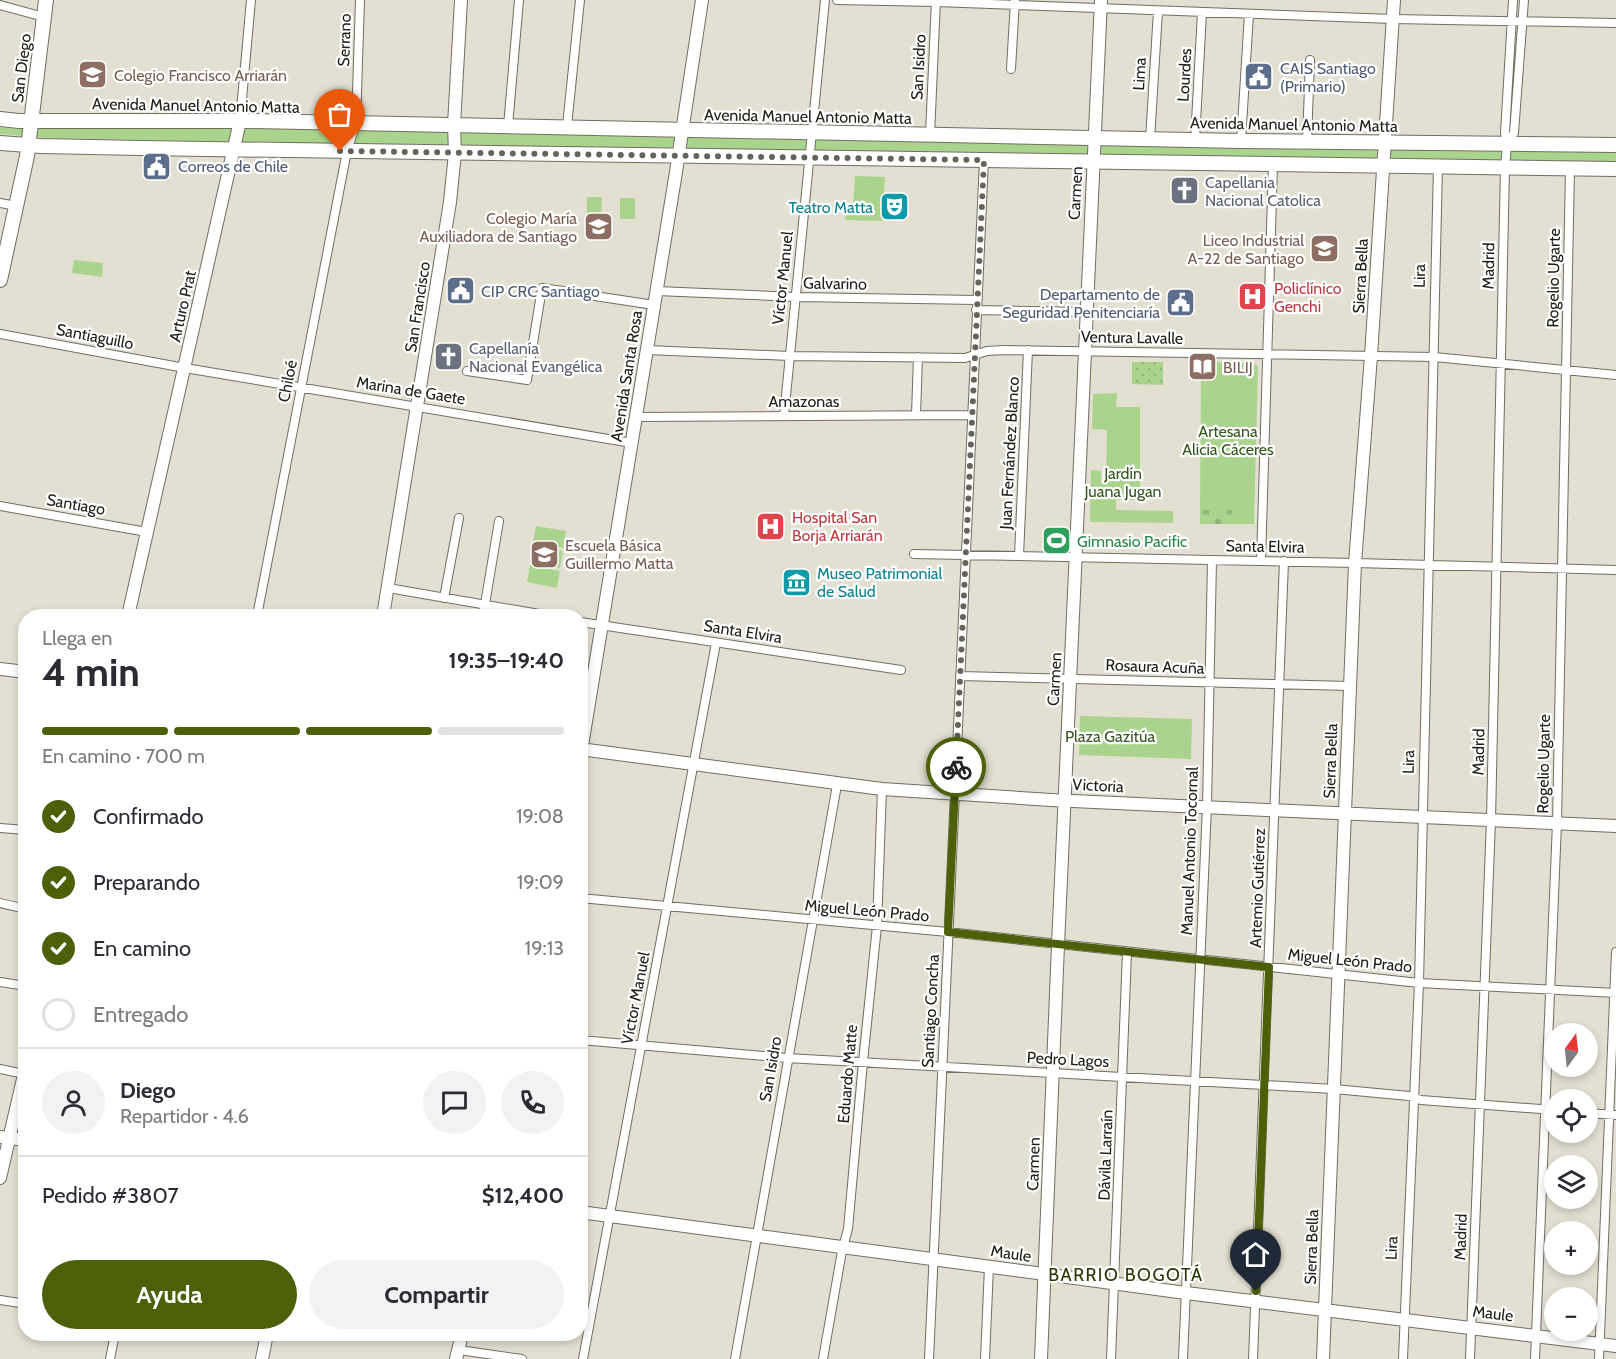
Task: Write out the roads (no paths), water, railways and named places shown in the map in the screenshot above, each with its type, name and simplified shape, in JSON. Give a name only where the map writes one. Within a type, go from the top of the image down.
[{"type":"main road","name":"San Diego","points":[[0,280],[3,254],[29,146],[46,0]]},
{"type":"main road","name":"San Francisco","points":[[384,609],[450,202],[455,153],[454,125],[461,0]]},
{"type":"main road","name":"Avenida Santa Rosa","points":[[588,710],[679,156],[702,0]]},
{"type":"main road","points":[[1383,165],[1394,0]]},
{"type":"main road","name":"Carmen","points":[[1041,1359],[1101,4]]},
{"type":"main road","name":"Avenida Manuel Antonio Matta","points":[[0,119],[567,126],[1241,141],[1616,146]]},
{"type":"main road","name":"Arturo Prat","points":[[130,609],[240,121]]},
{"type":"main road","points":[[936,135],[943,160]]},
{"type":"main road","points":[[0,143],[29,146],[455,153],[1616,169]]},
{"type":"main road","name":"Sierra Bella","points":[[1323,1359],[1355,563],[1383,165]]},
{"type":"main road","points":[[0,669],[18,671]]},
{"type":"main road","name":"Victoria","points":[[588,753],[694,765],[741,766],[837,785],[882,789],[1616,826]]},
{"type":"main road","points":[[0,1178],[4,1138],[18,1093]]},
{"type":"main road","name":"Maule","points":[[588,1213],[1186,1293],[1616,1346]]},
{"type":"main road","points":[[262,1359],[266,1341]]},
{"type":"street","name":"Arturo Prat","points":[[240,121],[251,0]]},
{"type":"street","name":"Serrano","points":[[347,151],[356,123],[360,0]]},
{"type":"street","points":[[508,126],[519,0]]},
{"type":"street","points":[[567,126],[580,0]]},
{"type":"street","name":"Víctor Manuel","points":[[784,416],[825,0]]},
{"type":"street","points":[[837,0],[1101,4],[1158,11],[1202,13],[1616,23]]},
{"type":"street","name":"Madrid","points":[[1470,1359],[1491,820],[1507,145],[1505,133],[1514,0]]},
{"type":"street","name":"Madrid","points":[[1507,145],[1514,133],[1524,0]]},
{"type":"street","name":"San Isidro","points":[[936,1],[936,135]]},
{"type":"street","points":[[1011,69],[1014,3]]},
{"type":"street","points":[[0,5],[44,17]]},
{"type":"street","name":"Lima","points":[[1150,139],[1158,11]]},
{"type":"street","name":"Lourdes","points":[[1195,140],[1202,13]]},
{"type":"street","points":[[1241,141],[1249,14]]},
{"type":"street","points":[[1307,141],[1310,60]]},
{"type":"street","name":"Chiloé","points":[[258,609],[347,151]]},
{"type":"street","name":"Santiago Concha","points":[[929,1359],[984,160]]},
{"type":"street","points":[[1261,561],[1273,164]]},
{"type":"street","name":"Lira","points":[[1403,1359],[1419,982],[1438,166]]},
{"type":"street","name":"Rogelio Ugarte","points":[[1550,1089],[1570,169]]},
{"type":"street","points":[[0,203],[16,206]]},
{"type":"street","points":[[467,371],[527,380],[542,288],[654,305]]},
{"type":"street","name":"Galvarino","points":[[657,291],[795,297],[977,300]]},
{"type":"street","points":[[976,310],[1087,312]]},
{"type":"street","name":"Santiaguillo","points":[[0,334],[185,368]]},
{"type":"street","name":"Ventura Lavalle","points":[[647,350],[790,356],[965,358],[993,350],[1434,357],[1616,375]]},
{"type":"street","name":"Juan Fernández Blanco","points":[[1019,556],[1028,350]]},
{"type":"street","points":[[916,416],[918,357]]},
{"type":"street","name":"Marina de Gaete","points":[[185,368],[632,443]]},
{"type":"street","name":"Amazonas","points":[[636,417],[972,415]]},
{"type":"street","name":"Santiago","points":[[0,506],[147,532]]},
{"type":"street","points":[[444,598],[459,518]]},
{"type":"street","points":[[484,609],[500,520]]},
{"type":"street","name":"Santa Elvira","points":[[914,554],[1616,570]]},
{"type":"street","name":"Manuel Antonio Tocornal","points":[[1183,1359],[1207,806],[1212,560]]},
{"type":"street","name":"Artemio Gutiérrez","points":[[1253,1359],[1284,561]]},
{"type":"street","points":[[388,588],[506,609]]},
{"type":"street","name":"Santa Elvira","points":[[588,623],[901,670]]},
{"type":"street","name":"Víctor Manuel","points":[[588,1332],[716,643]]},
{"type":"street","name":"Rosaura Acuña","points":[[960,676],[1350,686]]},
{"type":"street","name":"San Isidro","points":[[735,1359],[837,785]]},
{"type":"street","name":"Eduardo Matte","points":[[823,1359],[848,1229],[877,926],[882,789]]},
{"type":"street","points":[[0,828],[18,829]]},
{"type":"street","name":"Miguel León Prado","points":[[588,899],[948,932],[1419,982],[1615,993]]},
{"type":"street","points":[[0,903],[18,907]]},
{"type":"street","name":"Dávila Larraín","points":[[1111,1359],[1127,952]]},
{"type":"street","points":[[1599,1359],[1613,1115],[1616,952]]},
{"type":"street","points":[[0,982],[18,985]]},
{"type":"street","name":"Pedro Lagos","points":[[588,1041],[787,1058],[1334,1089],[1544,1109]]},
{"type":"street","points":[[0,1069],[18,1070]]},
{"type":"street","points":[[1598,1114],[1613,1115]]},
{"type":"street","name":"Rogelio Ugarte","points":[[1536,1359],[1548,1143]]},
{"type":"street","points":[[985,1359],[989,1267]]},
{"type":"street","points":[[0,1300],[18,1303]]},
{"type":"street","points":[[110,1359],[114,1341]]},
{"type":"street","name":"Víctor Manuel","points":[[583,1359],[586,1341]]},
{"type":"street","points":[[458,1355],[522,1359]]},
{"type":"place","name":"Colegio Francisco Arriarán","points":[[93,75]]},
{"type":"place","name":"CAIS Santiago (Primario)","points":[[1259,77]]},
{"type":"place","name":"Correos de Chile","points":[[157,166]]},
{"type":"place","name":"Capellania Nacional Catolica","points":[[1184,191]]},
{"type":"place","name":"Teatro Matta","points":[[894,207]]},
{"type":"place","name":"Colegio María Auxiliadora de Santiago","points":[[598,227]]},
{"type":"place","name":"Liceo Industrial A-22 de Santiago","points":[[1325,249]]},
{"type":"place","name":"CIP CRC Santiago","points":[[460,291]]},
{"type":"place","name":"Policlínico Genchi","points":[[1253,297]]},
{"type":"place","name":"Departamento de Seguridad Penitenciaría","points":[[1181,303]]},
{"type":"place","name":"Capellanía Nacional Evangélica","points":[[448,357]]},
{"type":"place","name":"BILIJ","points":[[1202,367]]},
{"type":"place","name":"Hospital San Borja Arriarán","points":[[771,526]]},
{"type":"place","name":"Gimnasio Pacific","points":[[1056,541]]},
{"type":"place","name":"Escuela Básica Guillermo Matta","points":[[544,554]]},
{"type":"place","name":"Museo Patrimonial de Salud","points":[[796,582]]},
{"type":"district","name":"BARRIO BOGOTÁ","points":[[1126,1275]]},
{"type":"park label","name":"Artesana Alicia Cáceres","points":[[1228,440]]},
{"type":"park label","name":"Jardín Juana Jugan","points":[[1123,482]]},
{"type":"park label","name":"Plaza Gazitúa","points":[[1110,736]]}]
